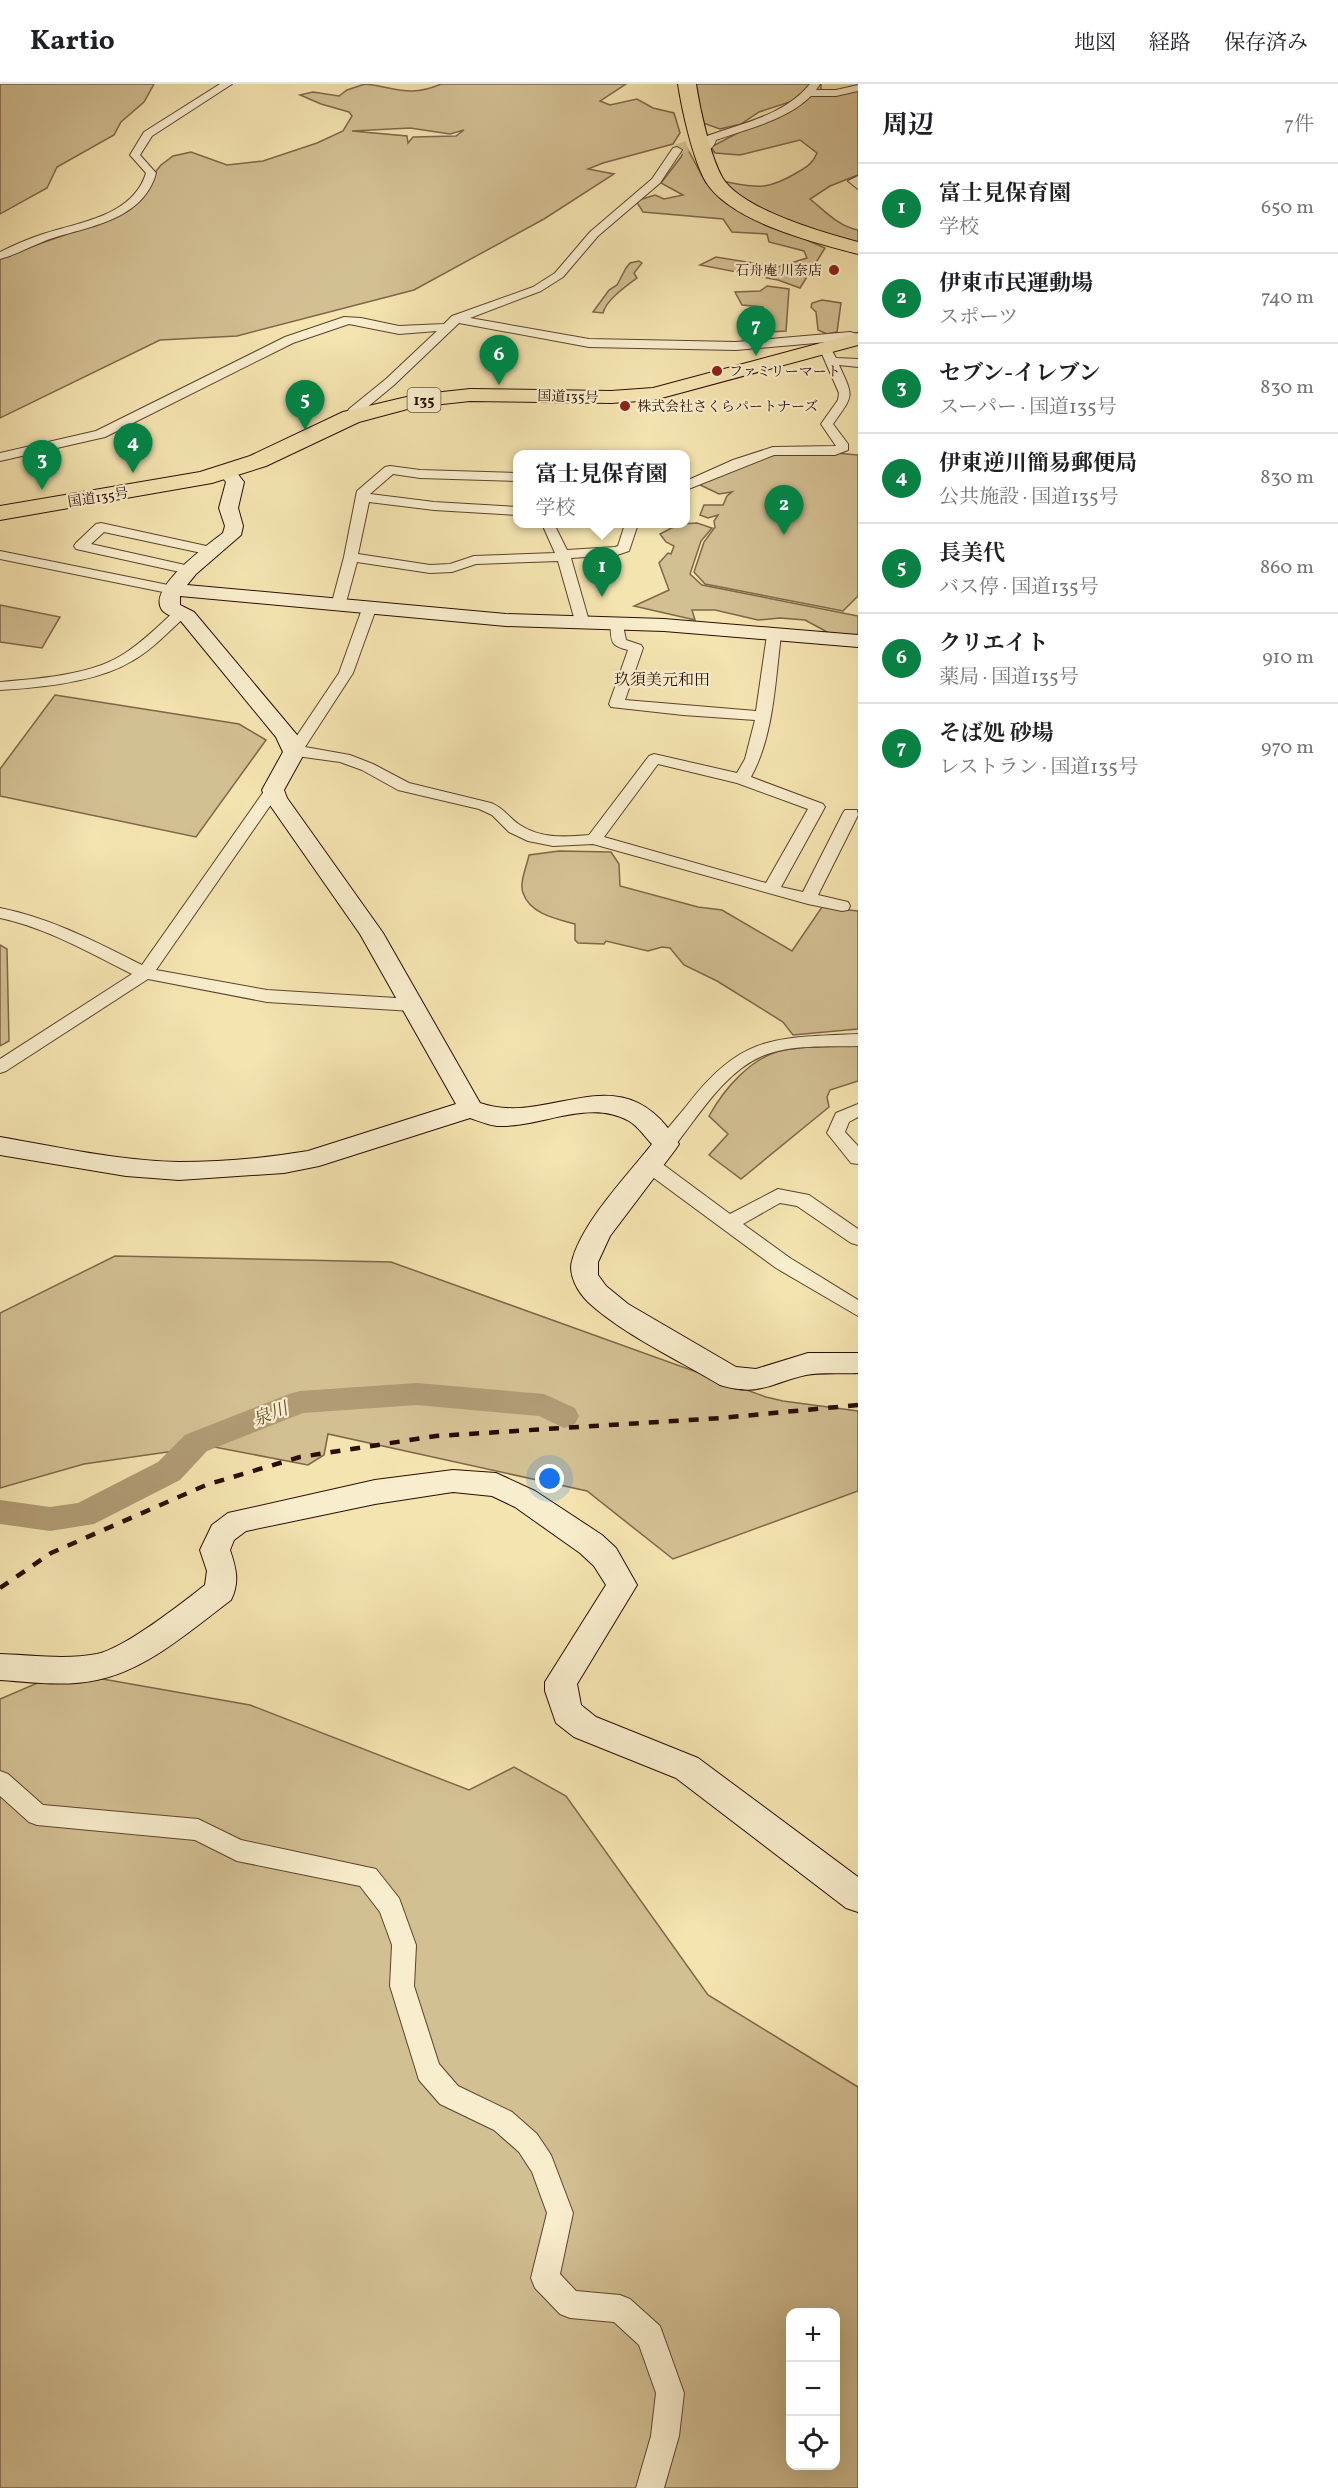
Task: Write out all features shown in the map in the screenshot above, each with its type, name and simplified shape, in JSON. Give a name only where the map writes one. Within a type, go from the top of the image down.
[{"type":"highway","points":[[687,84],[693,123],[715,181],[726,193],[756,213],[834,242],[858,248]]},
{"type":"highway","name":"国道135号","points":[[0,513],[148,489],[227,472],[304,441],[351,417],[415,401],[443,397],[526,394],[611,397],[654,394],[826,355],[858,339]]},
{"type":"street","points":[[0,256],[47,237],[92,225],[115,214],[140,197],[151,178],[151,172],[135,155],[142,141],[148,134],[227,84]]},
{"type":"street","points":[[703,149],[709,145],[711,138],[797,104],[813,89],[836,93],[858,88]]},
{"type":"street","points":[[0,457],[100,434],[289,340],[348,320],[358,320],[396,330],[438,326],[537,289],[559,275],[594,234],[656,181],[677,150]]},
{"type":"street","points":[[858,179],[853,181],[858,186]]},
{"type":"street","points":[[451,323],[589,343],[736,346],[850,336],[858,339]]},
{"type":"street","points":[[351,417],[353,412],[390,382],[451,323]]},
{"type":"street","points":[[826,355],[858,363]]},
{"type":"street","points":[[690,484],[738,463],[773,451],[835,451],[843,447],[841,442],[831,434],[827,424],[844,400],[846,393],[826,355]]},
{"type":"street","points":[[338,606],[351,557],[364,490],[390,470],[420,474],[513,477]]},
{"type":"street","points":[[227,472],[235,482],[226,506],[234,526],[232,535],[189,570],[173,590],[169,600],[171,608],[181,613],[207,638],[286,735],[294,752]]},
{"type":"street","points":[[362,497],[434,506],[513,512]]},
{"type":"street","points":[[189,570],[81,546],[101,527],[211,551]]},
{"type":"street","points":[[550,528],[563,555],[582,621]]},
{"type":"street","points":[[351,557],[430,569],[452,568],[474,560],[617,550],[624,548],[630,528]]},
{"type":"street","points":[[123,556],[145,537]]},
{"type":"street","points":[[0,555],[173,590],[506,620],[617,623],[858,641]]},
{"type":"street","points":[[0,1067],[145,973],[273,790],[294,752],[346,673],[369,609]]},
{"type":"street","points":[[0,686],[57,678],[118,663],[128,658],[181,613]]},
{"type":"street","points":[[617,623],[619,643],[636,648],[616,704],[763,716]]},
{"type":"street","points":[[742,779],[753,759],[763,716],[774,635]]},
{"type":"street","points":[[294,752],[312,751],[361,764],[396,784],[479,804],[497,811],[509,825],[522,834],[545,841],[565,842],[594,839],[771,890],[842,906]]},
{"type":"street","points":[[594,839],[654,759],[742,779],[817,807],[771,890]]},
{"type":"street","points":[[273,790],[298,831],[371,933],[471,1108],[494,1117],[513,1117],[587,1104],[618,1105],[641,1116],[658,1154],[730,1223],[783,1263],[858,1309]]},
{"type":"street","points":[[808,899],[851,813]]},
{"type":"street","points":[[0,913],[20,917],[61,932],[145,973],[267,996],[412,1005]]},
{"type":"street","points":[[858,1040],[769,1048],[746,1057],[727,1071],[658,1154],[598,1232],[585,1262],[585,1276],[596,1293],[618,1311],[730,1377],[756,1380],[808,1364],[858,1363]]},
{"type":"street","points":[[0,1146],[126,1167],[179,1171],[284,1164],[310,1161],[471,1108]]},
{"type":"street","points":[[858,1110],[848,1113],[839,1120],[836,1133],[858,1158]]},
{"type":"street","points":[[730,1223],[778,1196],[802,1200],[858,1238]]},
{"type":"street","points":[[0,1667],[75,1670],[100,1667],[121,1658],[193,1612],[220,1591],[222,1571],[215,1550],[222,1533],[238,1521],[375,1492],[453,1481],[496,1485],[525,1499],[591,1544],[611,1565],[622,1585],[561,1682],[567,1713],[585,1727],[687,1768],[858,1897]]},
{"type":"street","points":[[0,1781],[36,1815],[198,1830],[237,1850],[367,1877],[390,1906],[404,1945],[402,1986],[428,2072],[449,2095],[503,2121],[528,2143],[542,2164],[560,2213],[544,2278],[570,2304],[620,2309],[650,2336],[670,2393],[665,2436],[650,2488]]},
{"type":"shaded area","points":[[0,84],[154,84],[144,102],[121,122],[114,135],[57,167],[47,188],[0,214]]},
{"type":"shaded area","points":[[365,84],[411,91],[441,84],[626,84],[600,101],[610,105],[637,99],[653,108],[674,113],[680,133],[673,144],[588,169],[614,174],[544,219],[414,290],[237,336],[160,340],[0,418],[0,258],[92,225],[130,203],[161,165],[173,156],[191,152],[227,165],[263,161],[317,143],[343,131],[352,116],[349,112],[300,95],[313,92],[339,96],[347,90]],"holes":[[[410,128],[450,134],[464,130],[456,136],[413,137],[408,143],[407,136],[352,131]]]},
{"type":"shaded area","points":[[681,84],[821,84],[821,91],[818,93],[858,91],[858,175],[830,186],[810,199],[838,222],[858,230],[858,246],[765,216],[721,181],[752,186],[768,185],[787,178],[809,164],[817,153],[800,140],[740,155],[715,153],[711,147],[808,96],[759,112],[741,124],[720,129],[703,123]]},
{"type":"shaded area","points":[[686,146],[706,183],[743,212],[825,248],[800,288],[778,280],[700,265],[716,257],[778,267],[807,258],[804,251],[769,242],[767,234],[732,232],[723,219],[643,212],[636,201],[655,195],[664,199],[683,195],[661,183],[681,157]]},
{"type":"shaded area","points":[[639,261],[642,263],[634,273],[637,278],[612,298],[603,313],[593,312],[609,290],[617,285],[630,263]]},
{"type":"shaded area","points":[[767,286],[789,289],[786,331],[769,332],[763,307],[742,305],[735,292],[760,291]]},
{"type":"shaded area","points":[[822,300],[841,303],[837,332],[827,334],[818,330],[816,312],[811,307],[812,303]]},
{"type":"shaded area","points":[[803,450],[858,455],[858,596],[843,611],[705,584],[694,572],[704,542],[715,527],[714,521],[718,515],[708,518],[700,515],[704,505],[723,505],[727,496],[732,492],[719,494],[694,482],[752,458]]},
{"type":"shaded area","points":[[690,523],[697,523],[712,528],[701,541],[690,574],[702,585],[858,616],[858,638],[829,633],[805,620],[780,618],[758,620],[715,610],[692,610],[695,620],[634,606],[669,590],[659,563],[668,553],[671,554],[674,546],[666,542],[660,534],[671,528],[690,528]]},
{"type":"shaded area","points":[[0,605],[60,617],[42,648],[0,642]]},
{"type":"shaded area","points":[[55,695],[239,724],[266,740],[196,837],[0,796],[0,769]]},
{"type":"shaded area","points":[[559,851],[611,852],[619,864],[620,886],[698,907],[722,910],[792,951],[822,907],[858,911],[858,1029],[793,1035],[783,1022],[717,981],[684,965],[670,948],[662,947],[648,951],[606,941],[604,944],[578,943],[575,940],[575,924],[552,918],[538,911],[527,900],[522,889],[529,855]]},
{"type":"shaded area","points":[[0,945],[7,949],[9,1041],[0,1046]]},
{"type":"shaded area","points":[[858,1045],[858,1081],[830,1090],[827,1097],[829,1107],[741,1179],[709,1155],[728,1134],[709,1116],[731,1085],[750,1066],[772,1053],[793,1048]]},
{"type":"shaded area","points":[[115,1256],[391,1262],[766,1397],[858,1411],[858,1491],[673,1559],[587,1491],[328,1434],[324,1455],[308,1465],[209,1446],[84,1464],[0,1488],[0,1313]]},
{"type":"shaded area","points":[[63,1672],[250,1705],[469,1790],[514,1767],[566,1796],[708,1995],[858,2087],[858,2488],[0,2488],[0,1699]]},
{"type":"waterway","name":"泉川","points":[[0,1512],[50,1519],[83,1515],[169,1471],[196,1443],[300,1402],[417,1394],[544,1405],[564,1416]]},
{"type":"tunnel","points":[[677,150],[711,138]]},
{"type":"railway","points":[[0,1588],[51,1553],[206,1485],[300,1457],[436,1436],[721,1418],[858,1405]]},
{"type":"place","name":"石舟庵 川奈店","points":[[834,270]]},
{"type":"place","name":"そば処 砂場","points":[[756,356]]},
{"type":"place","name":"ファミリーマート","points":[[717,371]]},
{"type":"place","name":"クリエイト","points":[[499,385]]},
{"type":"place","name":"株式会社さくらパートナーズ","points":[[625,406]]},
{"type":"place","name":"長美代","points":[[305,430]]},
{"type":"place","name":"伊東逆川簡易郵便局","points":[[133,473]]},
{"type":"place","name":"セブン-イレブン","points":[[42,490]]},
{"type":"place","name":"伊東市民運動場","points":[[784,535]]},
{"type":"place","name":"富士見保育園","points":[[602,597]]},
{"type":"district","name":"玖須美元和田","points":[[662,679]]}]
